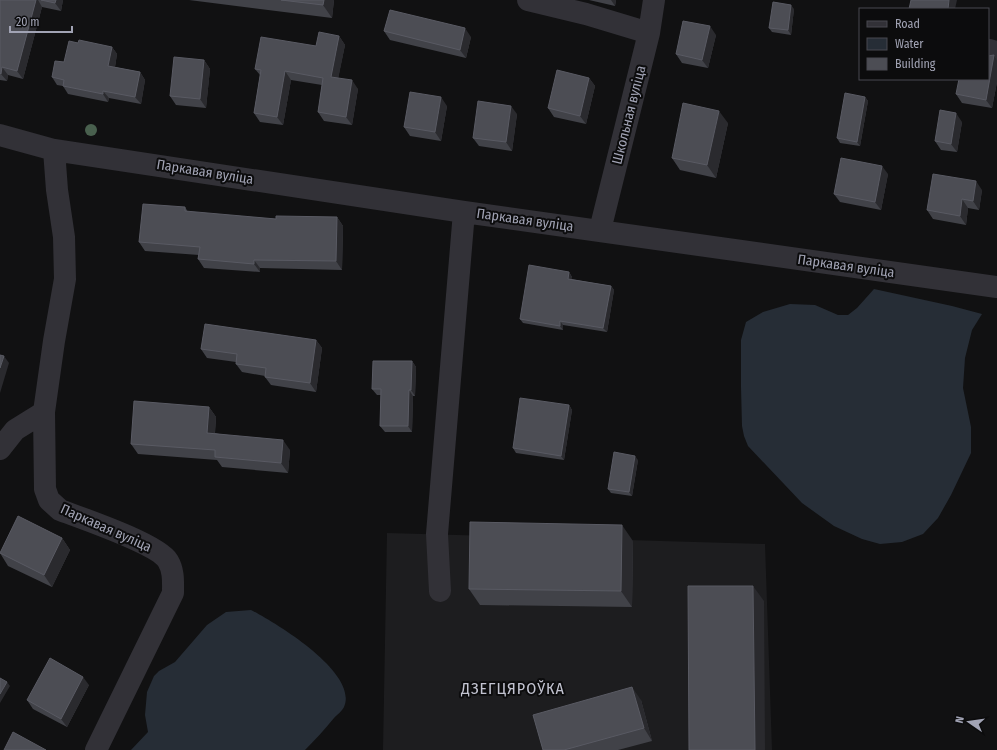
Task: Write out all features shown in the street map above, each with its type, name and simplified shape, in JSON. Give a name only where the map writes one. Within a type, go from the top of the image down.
[{"type":"street","points":[[528,0],[586,14],[649,33]]},
{"type":"street","name":"Школьная вуліца","points":[[600,230],[649,33],[654,0]]},
{"type":"street","name":"Паркавая вуліца","points":[[0,135],[54,150],[464,212],[997,287]]},
{"type":"street","name":"Паркавая вуліца","points":[[54,150],[57,190],[64,236],[65,279],[44,412],[45,489],[49,500],[60,510],[148,545],[167,559],[174,574],[173,593],[96,750]]},
{"type":"street","points":[[440,591],[437,534],[464,212]]},
{"type":"street","points":[[0,449],[15,430],[44,412]]},
{"type":"shaded area","points":[[387,533],[765,544],[772,750],[383,750]]},
{"type":"water","points":[[874,289],[982,314],[972,330],[965,358],[963,388],[971,427],[971,453],[938,518],[923,534],[902,542],[880,544],[862,539],[834,526],[802,503],[748,446],[742,426],[741,387],[741,340],[746,322],[763,312],[790,304],[815,305],[838,315],[848,315],[857,308]]},
{"type":"water","points":[[251,610],[295,637],[328,665],[339,679],[345,694],[344,707],[342,710],[305,750],[131,750],[148,732],[145,715],[147,692],[154,676],[159,671],[175,662],[207,625],[226,612]]},
{"type":"building","points":[[0,0],[36,0],[17,71],[2,67],[1,74],[0,73]]},
{"type":"building","points":[[41,0],[56,0],[55,3]]},
{"type":"building","points":[[281,0],[324,0],[323,5]]},
{"type":"building","points":[[911,0],[949,0],[948,8],[909,8]]},
{"type":"building","points":[[773,2],[791,5],[788,30],[769,28]]},
{"type":"building","points":[[390,10],[465,28],[460,50],[384,31]]},
{"type":"building","points":[[683,21],[710,26],[702,60],[676,54]]},
{"type":"building","points":[[319,32],[339,36],[331,77],[352,80],[346,117],[318,112],[323,78],[285,71],[277,117],[254,113],[261,70],[255,69],[261,37],[316,46]]},
{"type":"building","points":[[79,40],[112,47],[108,66],[140,72],[135,97],[103,91],[103,94],[63,86],[64,80],[52,77],[55,61],[64,62],[69,41],[78,43]]},
{"type":"building","points":[[994,55],[986,100],[956,94],[959,80],[989,80],[989,56]]},
{"type":"building","points":[[174,57],[204,60],[200,99],[170,96]]},
{"type":"building","points":[[557,70],[589,78],[580,116],[548,108]]},
{"type":"building","points":[[410,92],[441,97],[435,132],[404,127]]},
{"type":"building","points":[[845,93],[865,97],[857,142],[837,138]]},
{"type":"building","points":[[478,101],[511,106],[506,142],[473,138]]},
{"type":"building","points":[[683,103],[719,111],[707,165],[672,158]]},
{"type":"building","points":[[940,110],[956,113],[951,144],[935,141]]},
{"type":"building","points":[[841,158],[882,166],[875,202],[834,194]]},
{"type":"building","points":[[933,174],[976,181],[973,201],[962,199],[960,216],[927,210]]},
{"type":"building","points":[[143,204],[185,207],[185,211],[276,219],[276,216],[337,217],[336,261],[254,260],[254,264],[198,259],[200,247],[139,242]]},
{"type":"building","points":[[529,265],[569,272],[568,279],[611,286],[603,328],[560,321],[560,326],[520,319]]},
{"type":"building","points":[[205,324],[316,340],[310,383],[265,377],[266,368],[236,364],[237,354],[201,349]]},
{"type":"building","points":[[0,355],[4,356],[0,368]]},
{"type":"building","points":[[373,361],[412,361],[411,390],[409,390],[408,426],[380,426],[381,389],[372,389]]},
{"type":"building","points":[[520,398],[569,405],[561,456],[513,448]]},
{"type":"building","points":[[134,401],[209,407],[207,433],[283,440],[281,463],[215,457],[215,450],[131,444]]},
{"type":"building","points":[[614,452],[635,456],[629,492],[608,489]]},
{"type":"building","points":[[18,516],[62,538],[44,575],[0,553]]},
{"type":"building","points":[[470,522],[622,525],[621,591],[469,589]]},
{"type":"building","points":[[688,586],[753,586],[755,750],[689,750]]},
{"type":"building","points":[[50,658],[83,677],[61,719],[27,700]]},
{"type":"building","points":[[0,678],[7,682],[0,694]]},
{"type":"building","points":[[632,687],[644,728],[564,750],[543,750],[533,715]]},
{"type":"building","points":[[13,732],[46,750],[4,750]]},
{"type":"district","name":"ДЗЕГЦЯРОЎКА","points":[[513,688]]}]
